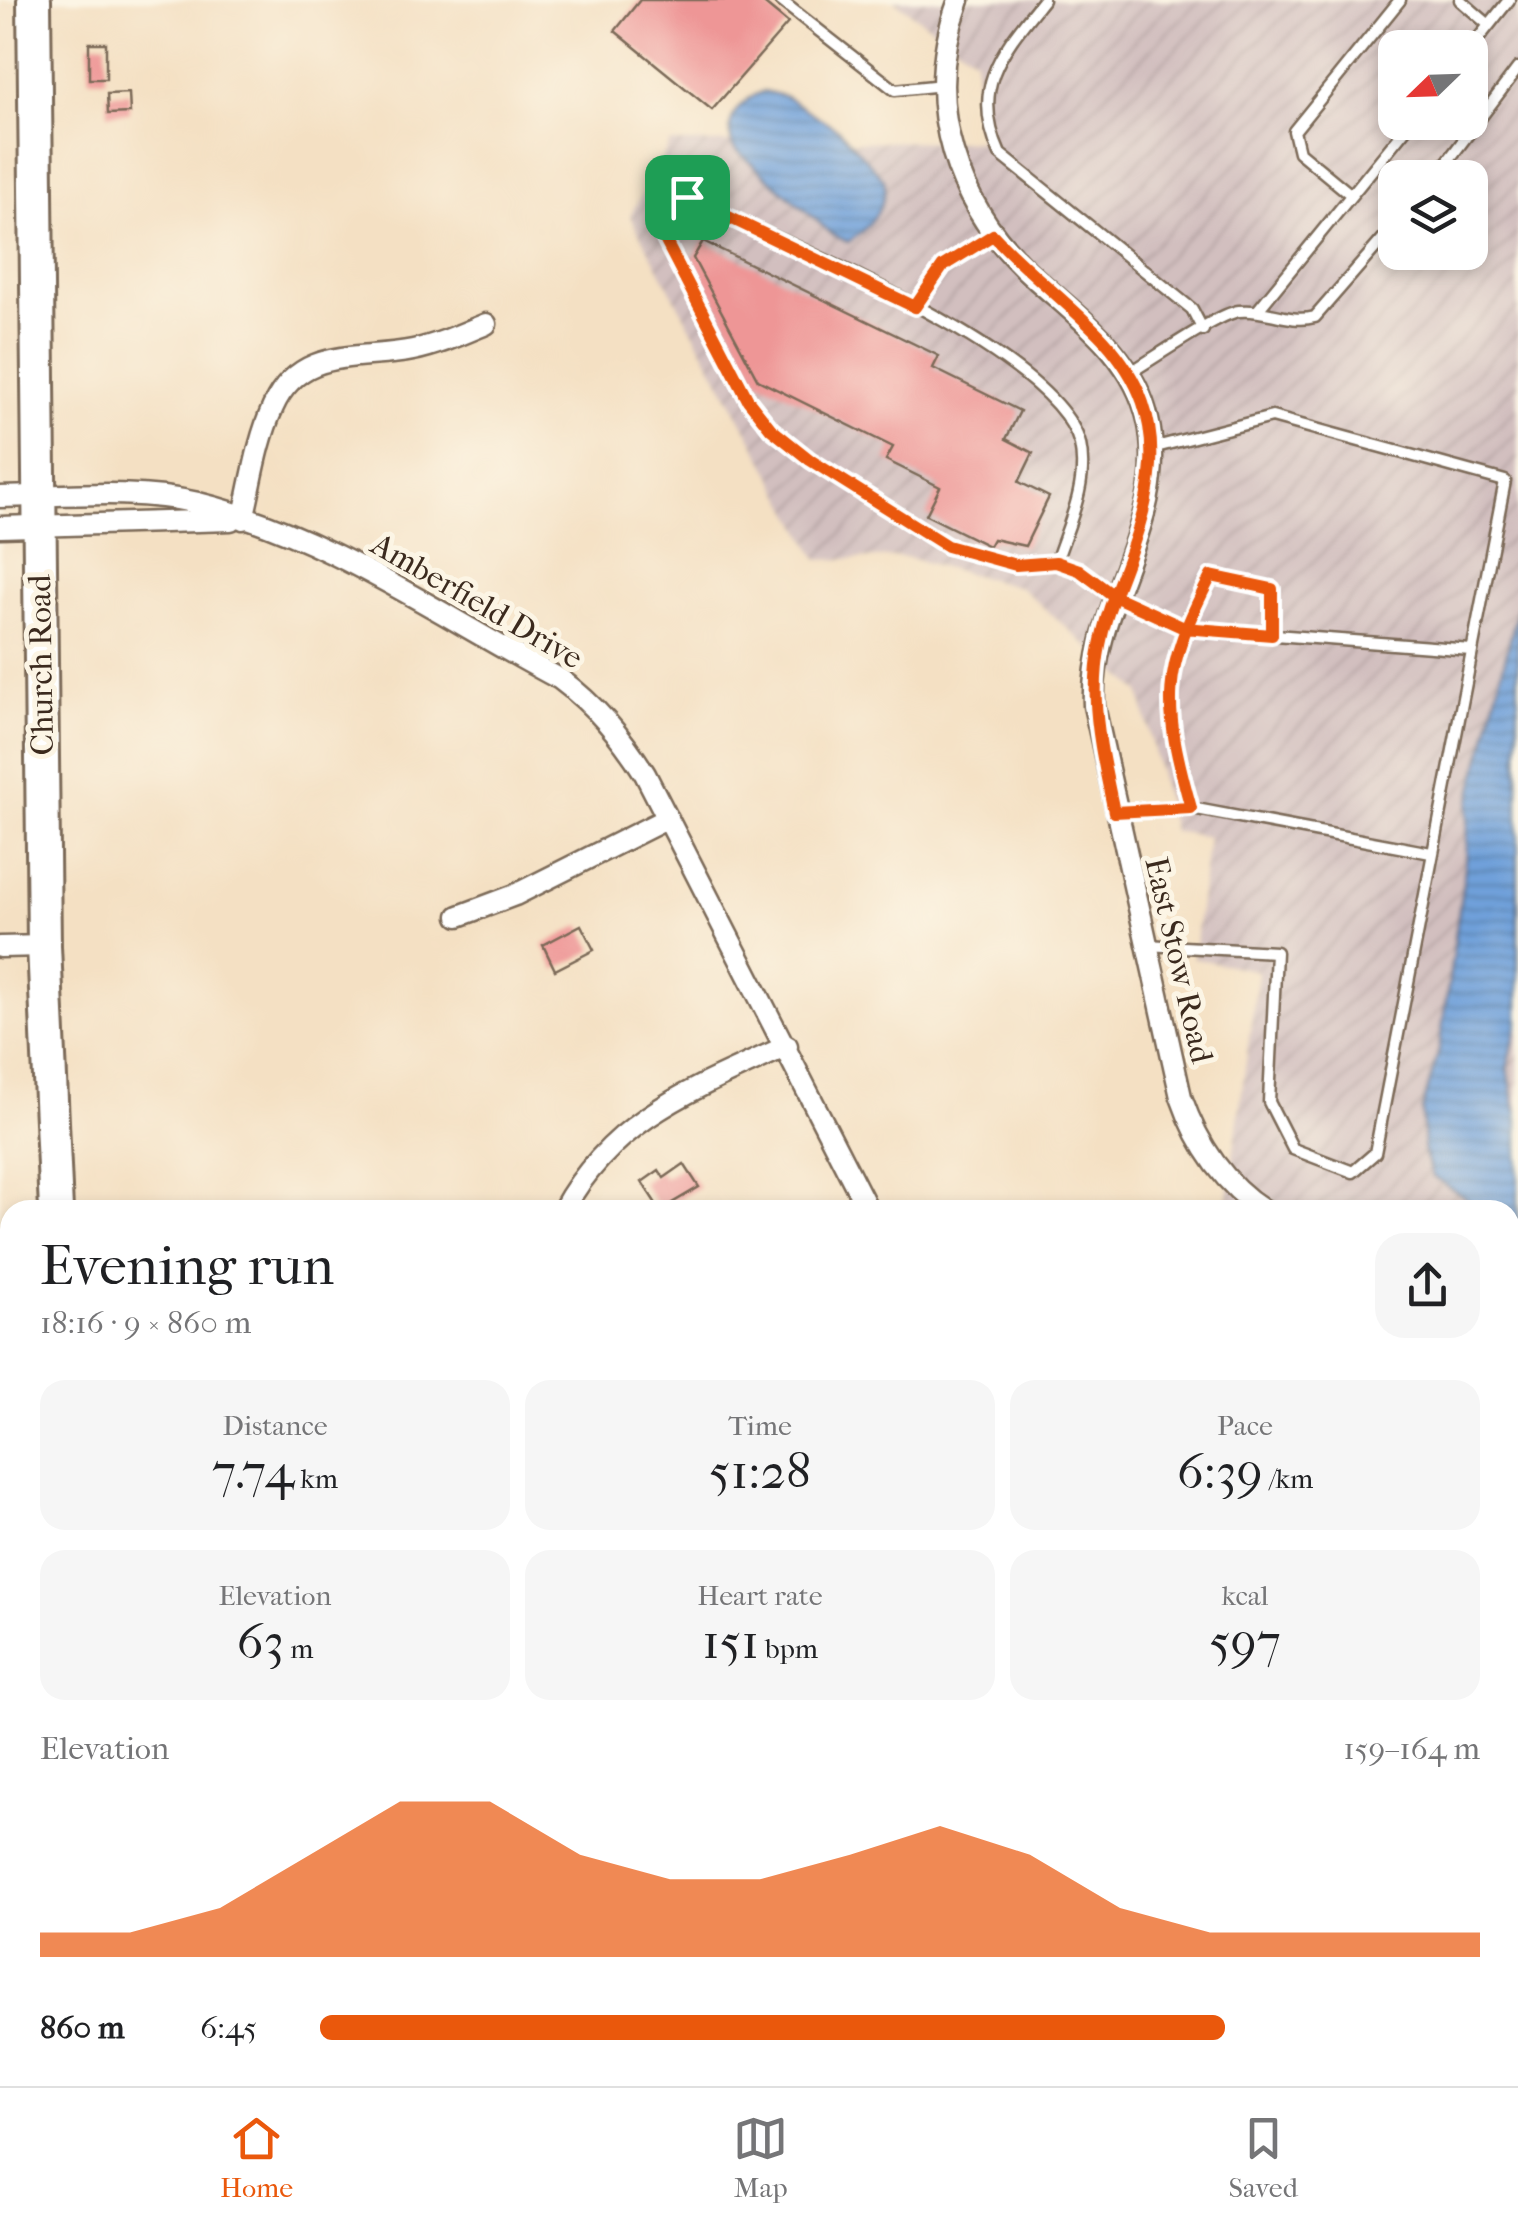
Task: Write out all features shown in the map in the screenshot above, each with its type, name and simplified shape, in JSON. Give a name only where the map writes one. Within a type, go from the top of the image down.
[{"type":"main road","name":"Church Road","points":[[34,0],[44,946],[56,1200]]},
{"type":"street","name":"East Stow Road","points":[[959,0],[945,52],[942,86],[950,151],[975,210],[993,235],[1105,342],[1128,374],[1148,419],[1152,448],[1147,504],[1114,596],[1092,676],[1098,737],[1144,945],[1190,1122],[1216,1166],[1253,1200]]},
{"type":"street","points":[[243,519],[267,422],[274,404],[297,375],[331,357],[413,350],[486,324]]},
{"type":"street","points":[[0,496],[39,512]]},
{"type":"street","name":"Amberfield Drive","points":[[39,512],[175,499],[273,526],[337,555],[560,679],[608,721],[668,818],[863,1200]]},
{"type":"street","points":[[0,527],[39,512]]},
{"type":"street","name":"Amberfield Drive","points":[[39,512],[243,519]]},
{"type":"street","points":[[459,916],[514,895],[668,818]]},
{"type":"street","points":[[0,946],[44,946]]},
{"type":"street","points":[[570,1200],[595,1161],[634,1124],[707,1082],[787,1046]]},
{"type":"lane","points":[[780,0],[896,90],[942,86]]},
{"type":"lane","points":[[1043,0],[991,72],[994,140],[1000,154],[1192,309],[1203,330]]},
{"type":"lane","points":[[1350,194],[1299,152],[1294,132],[1400,0]]},
{"type":"lane","points":[[1460,0],[1490,25]]},
{"type":"lane","points":[[1486,30],[1509,0]]},
{"type":"lane","points":[[1449,160],[1518,68]]},
{"type":"lane","points":[[1258,310],[1396,140]]},
{"type":"lane","points":[[1056,562],[1082,486],[1080,444],[1064,416],[1014,365],[915,307],[687,197],[675,196],[664,204],[662,234],[748,400],[771,429],[851,488],[947,546],[1016,565],[1056,562],[1079,570],[1114,596],[1184,628],[1471,650]]},
{"type":"lane","points":[[915,307],[943,266],[993,235]]},
{"type":"lane","points":[[1128,374],[1233,312],[1258,310],[1297,322],[1315,317],[1378,245]]},
{"type":"lane","points":[[1144,945],[1276,952],[1270,1102],[1294,1148],[1352,1172],[1375,1153],[1505,481],[1272,417],[1152,448]]},
{"type":"lane","points":[[1191,808],[1174,746],[1170,672],[1184,628],[1211,576],[1272,589],[1272,635]]},
{"type":"lane","points":[[1114,812],[1191,808],[1431,854]]},
{"type":"shaded area","points":[[893,0],[1518,0],[1518,1200],[1227,1200],[1258,971],[1193,958],[1208,837],[1173,831],[1140,692],[1020,587],[905,557],[818,560],[630,216],[670,143],[979,141],[975,58]]},
{"type":"water","points":[[764,91],[784,96],[838,129],[884,179],[880,207],[848,242],[833,235],[733,147],[730,128],[735,112]]},
{"type":"water","points":[[1518,606],[1518,1021],[1508,1068],[1518,1120],[1518,1200],[1468,1200],[1433,1177],[1424,1151],[1422,1110],[1439,1050],[1466,860],[1469,806]]},
{"type":"building","points":[[640,0],[760,0],[788,23],[712,110],[615,31]]},
{"type":"building","points":[[89,43],[106,43],[106,79],[89,79]]},
{"type":"building","points":[[129,93],[130,113],[108,114],[107,94]]},
{"type":"building","points":[[703,241],[939,356],[933,368],[1020,411],[1006,439],[1033,453],[1019,482],[1049,497],[1025,546],[993,539],[989,546],[926,515],[940,487],[886,460],[893,447],[758,380],[693,258]]},
{"type":"building","points":[[581,925],[594,950],[555,970],[543,945]]},
{"type":"building","points":[[684,1164],[699,1187],[677,1200],[654,1200],[642,1182],[659,1170],[664,1178]]},
{"type":"route","points":[[687,197],[675,196],[664,204],[662,234],[748,400],[771,429],[851,488],[947,546],[1016,565],[1056,562],[1079,570],[1114,596],[1097,646],[1092,676],[1098,737],[1114,812],[1191,808],[1174,746],[1170,672],[1184,628],[1211,576],[1272,589],[1272,635],[1184,628],[1114,596],[1147,504],[1152,448],[1148,419],[1138,392],[1105,342],[993,235],[943,266],[915,307],[687,197]]}]
